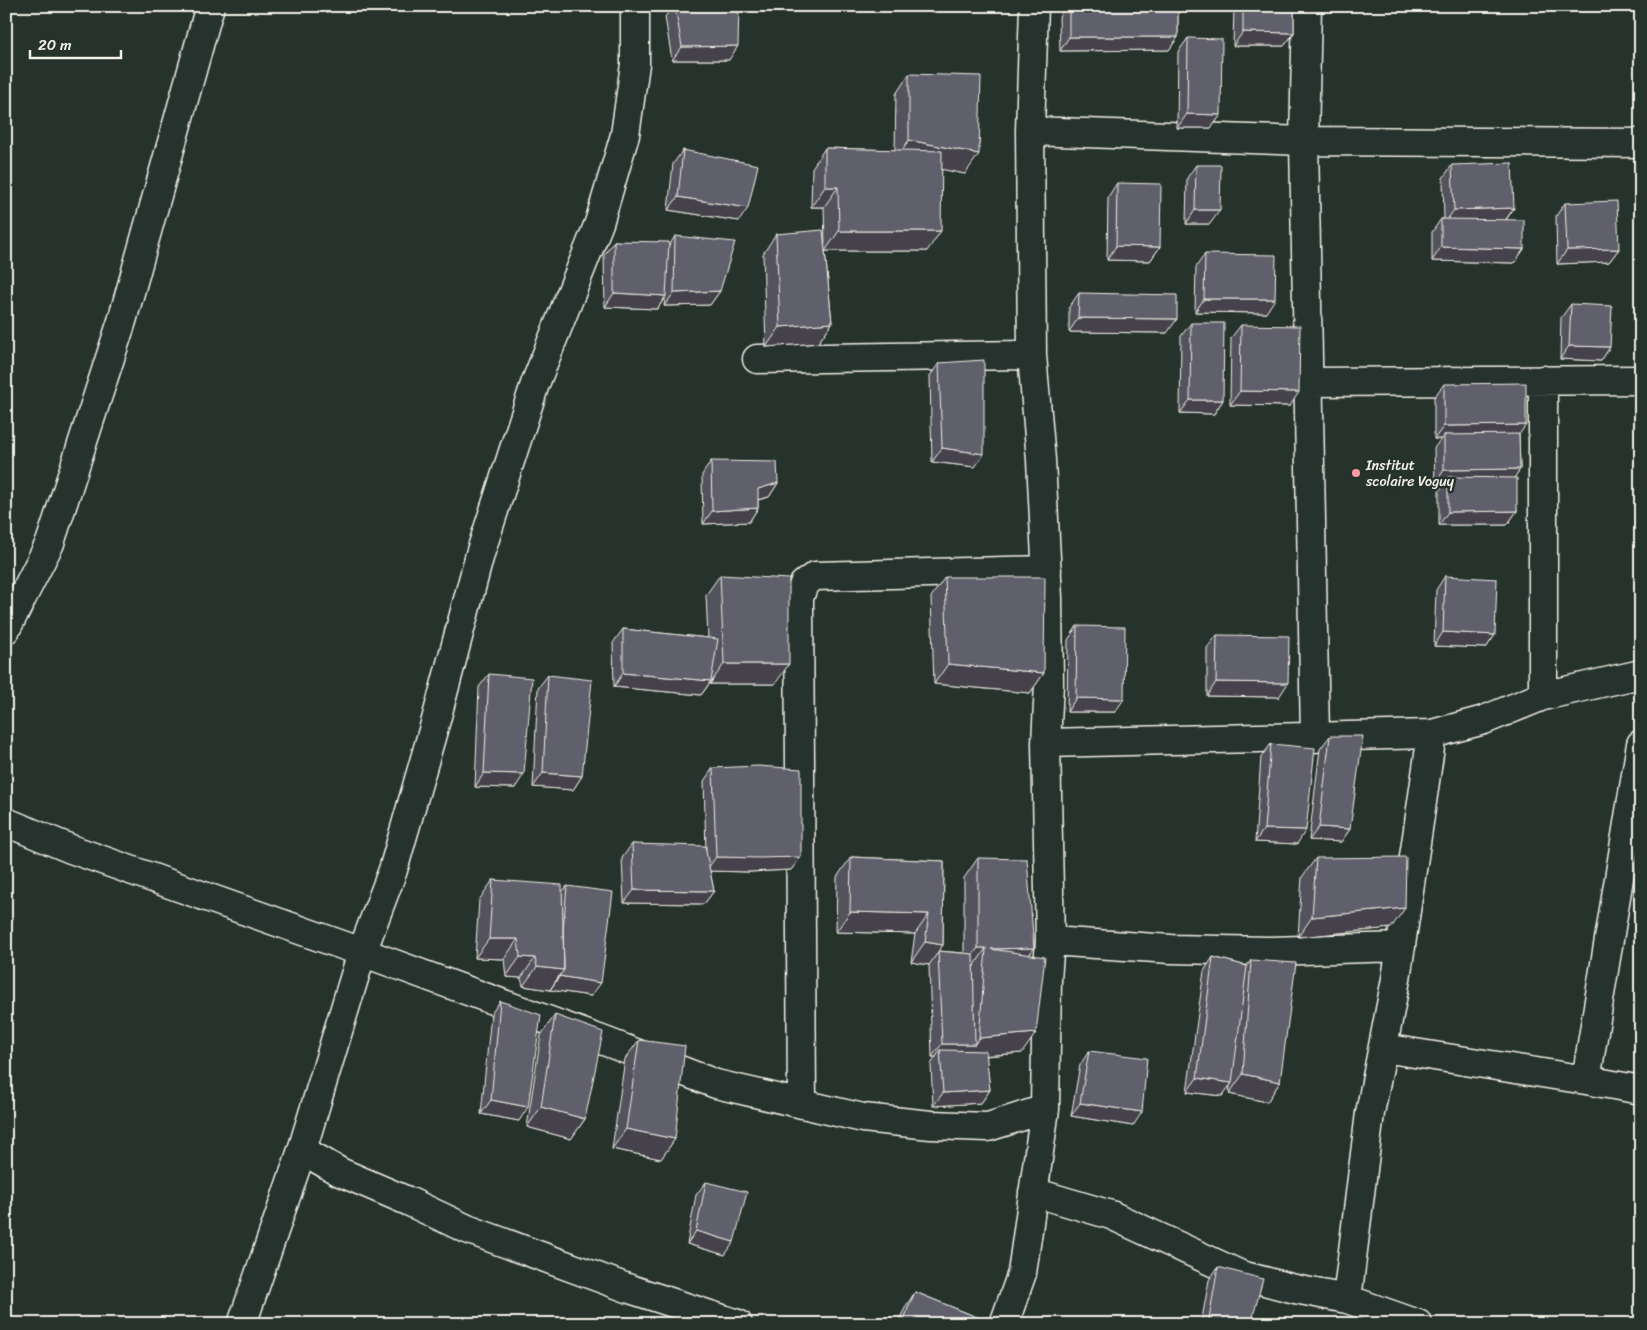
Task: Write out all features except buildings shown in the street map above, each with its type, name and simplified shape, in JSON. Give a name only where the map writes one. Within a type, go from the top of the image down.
[{"type":"street","points":[[6,629],[50,543],[125,312],[210,6]]},
{"type":"street","points":[[242,1324],[302,1150],[362,952],[393,870],[486,535],[536,384],[600,223],[624,135],[635,64],[635,6]]},
{"type":"street","points":[[1004,1324],[1022,1273],[1045,1109],[1047,979],[1050,941],[1046,743],[1049,684],[1047,570],[1041,460],[1032,355],[1030,131],[1034,6]]},
{"type":"street","points":[[1307,6],[1304,141],[1314,738]]},
{"type":"street","points":[[1030,131],[1304,141],[1641,143]]},
{"type":"street","points":[[757,359],[1032,355]]},
{"type":"street","points":[[1543,696],[1544,380]]},
{"type":"street","points":[[1308,382],[1641,380]]},
{"type":"street","points":[[802,1104],[799,598],[804,584],[815,576],[1047,570]]},
{"type":"street","points":[[1046,743],[1432,734],[1484,720],[1543,696],[1641,674]]},
{"type":"street","points":[[1347,1299],[1370,1113],[1400,947],[1432,734]]},
{"type":"street","points":[[1586,1080],[1631,869],[1641,744]]},
{"type":"street","points":[[6,822],[71,849],[362,952],[716,1084],[863,1118],[931,1125],[988,1127],[1045,1109]]},
{"type":"street","points":[[1050,941],[1170,949],[1270,951],[1400,947]]},
{"type":"street","points":[[1383,1048],[1641,1090]]},
{"type":"street","points":[[302,1150],[340,1172],[467,1229],[630,1289],[738,1324]]},
{"type":"street","points":[[1033,1192],[1111,1215],[1241,1275],[1295,1289],[1347,1299],[1418,1324]]},
{"type":"place","name":"Institut scolaire Voguy","points":[[1356,473]]}]
